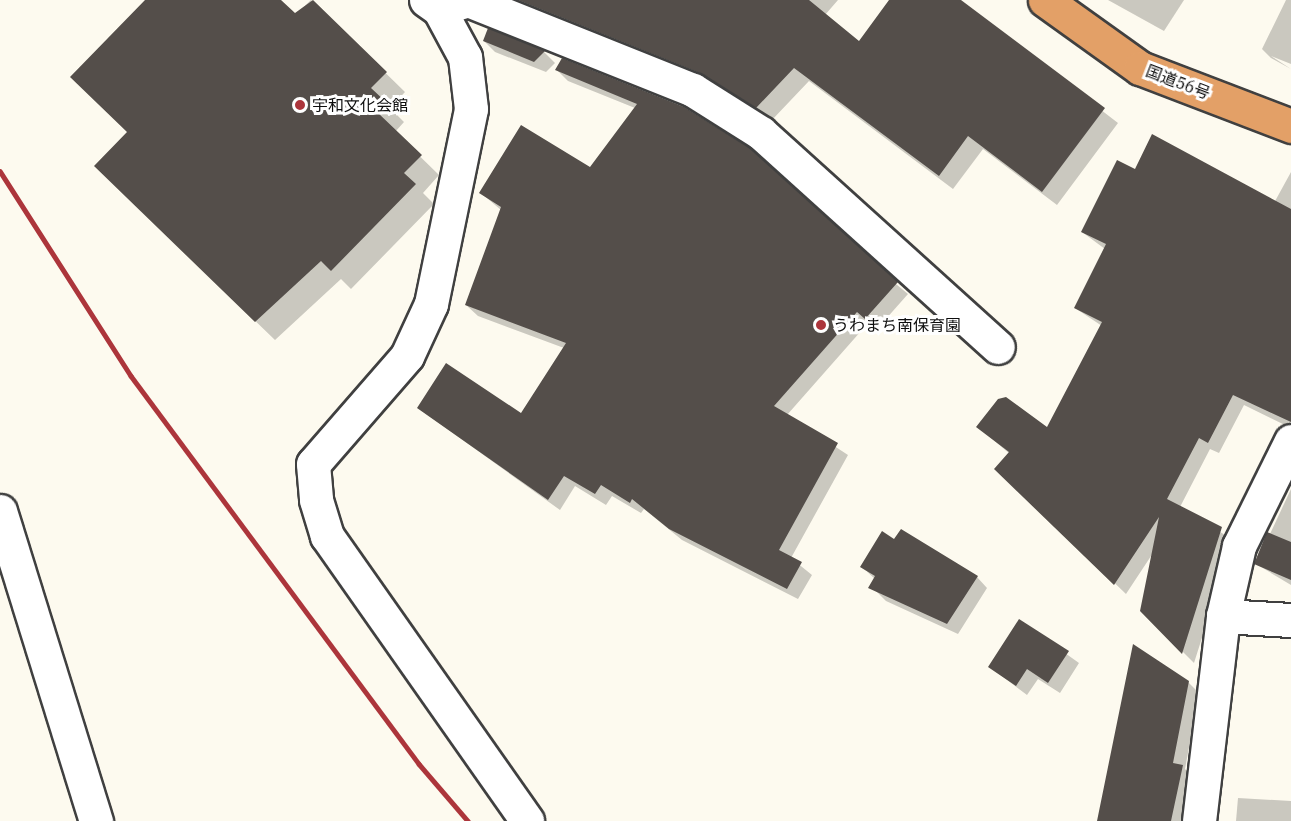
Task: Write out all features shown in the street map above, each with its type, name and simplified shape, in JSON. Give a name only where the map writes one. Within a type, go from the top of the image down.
[{"type":"highway","name":"国道56号","points":[[1045,0],[1140,68],[1291,126]]},
{"type":"street","points":[[527,821],[327,536],[316,500],[313,464],[407,356],[430,304],[471,109],[465,57],[432,4],[468,0],[693,90],[761,133],[998,347]]},
{"type":"street","points":[[1199,821],[1223,616],[1239,546],[1291,441]]},
{"type":"street","points":[[0,511],[96,821]]},
{"type":"street","points":[[1223,616],[1291,620]]},
{"type":"building","points":[[145,0],[281,0],[295,13],[313,0],[387,72],[371,88],[386,102],[377,112],[422,155],[404,173],[416,184],[331,271],[321,261],[255,322],[94,166],[127,132],[70,77]]},
{"type":"building","points":[[518,0],[809,0],[859,41],[889,0],[961,0],[1105,108],[1042,192],[968,136],[939,176],[794,68],[756,108],[700,73]]},
{"type":"building","points":[[488,28],[545,51],[534,62],[483,41]]},
{"type":"building","points":[[562,58],[684,107],[750,148],[898,282],[865,319],[857,312],[774,406],[838,443],[779,550],[802,562],[787,589],[669,529],[632,499],[630,503],[601,485],[595,494],[564,476],[548,500],[417,408],[446,363],[521,413],[566,343],[465,305],[501,207],[479,193],[521,125],[590,167],[637,104],[555,70]]},
{"type":"building","points":[[1152,134],[1291,209],[1291,422],[1233,395],[1208,443],[1199,438],[1167,499],[1222,527],[1182,654],[1140,611],[1159,517],[1114,585],[994,469],[1009,452],[976,427],[998,399],[1006,397],[1047,427],[1102,322],[1074,308],[1106,244],[1081,232],[1117,160],[1135,169]]},
{"type":"building","points":[[901,529],[978,576],[947,624],[868,588],[875,576],[860,567],[882,531],[894,539]]},
{"type":"building","points":[[1267,532],[1291,542],[1291,580],[1254,564]]},
{"type":"building","points":[[1019,619],[1069,651],[1048,683],[1027,669],[1016,686],[988,667]]},
{"type":"building","points":[[1133,644],[1189,681],[1173,763],[1183,765],[1171,821],[1097,821]]},
{"type":"railway","points":[[0,171],[131,376],[419,764],[468,821]]},
{"type":"place","name":"宇和文化会館","points":[[300,105]]},
{"type":"place","name":"うわまち南保育園","points":[[821,325]]}]
